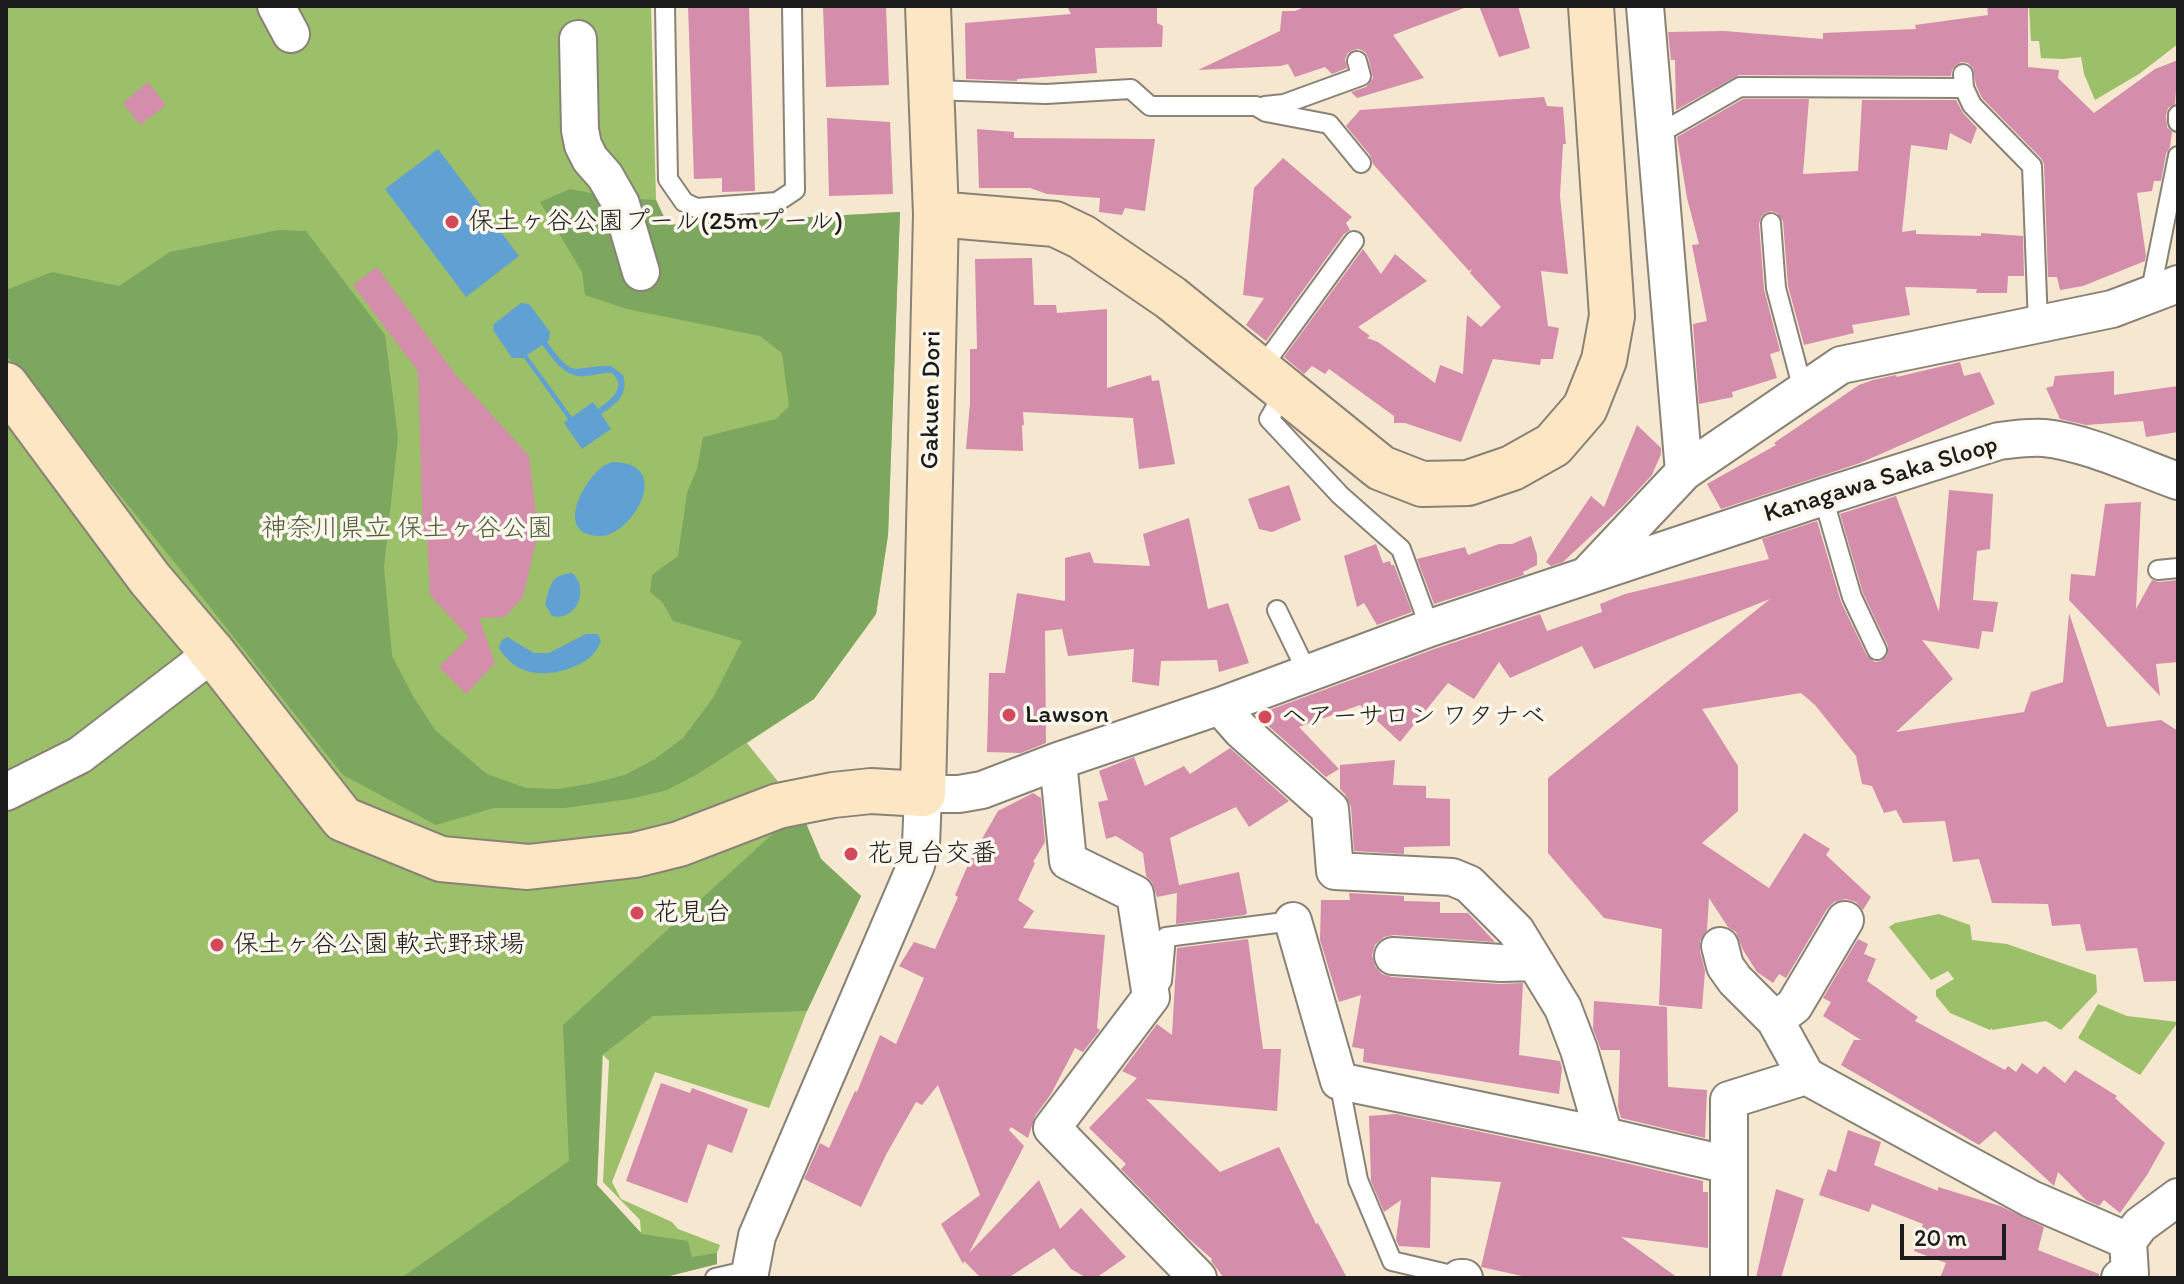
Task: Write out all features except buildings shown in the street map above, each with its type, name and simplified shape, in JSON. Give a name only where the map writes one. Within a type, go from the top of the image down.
[{"type":"street","name":"Gakuen Dori","points":[[923,794],[936,214],[928,6]]},
{"type":"street","points":[[936,214],[1055,224],[1082,237],[1171,298],[1381,468],[1422,484],[1468,483],[1512,468],[1553,445],[1585,408],[1604,360],[1612,316],[1591,6]]},
{"type":"street","points":[[1645,6],[1684,472]]},
{"type":"street","points":[[578,39],[583,145],[621,204],[641,272]]},
{"type":"street","points":[[1587,575],[1684,472],[1841,365],[2112,309],[2164,289]]},
{"type":"street","points":[[6,385],[150,579],[213,653],[343,819],[441,859],[528,867],[635,855],[679,844],[778,806],[833,795],[871,791],[923,794],[921,845],[916,865],[757,1236],[750,1274]]},
{"type":"street","name":"Kanagawa Saka Sloop","points":[[923,794],[959,794],[982,790],[1430,628],[1587,575],[1666,558],[1823,497],[1999,441],[2047,439],[2089,449],[2178,481]]},
{"type":"street","points":[[6,792],[80,755],[213,653]]},
{"type":"street","points":[[1220,706],[1241,730],[1330,809],[1335,871],[1452,877],[1469,884],[1516,931],[1563,1008],[1579,1050],[1604,1136]]},
{"type":"street","points":[[1058,761],[1068,861],[1135,894],[1151,997],[1052,1128],[1198,1278]]},
{"type":"street","points":[[1775,1020],[1794,1006],[1845,920]]},
{"type":"street","points":[[1293,921],[1339,1081],[1729,1165]]},
{"type":"street","points":[[1720,946],[1725,966],[1775,1020],[1806,1076],[2031,1199],[2128,1241]]},
{"type":"street","points":[[1393,956],[1501,963],[1535,962]]},
{"type":"street","points":[[1729,1278],[1729,1100],[1806,1076]]},
{"type":"street","points":[[2120,1278],[2130,1274],[2128,1241],[2140,1225],[2178,1197]]},
{"type":"lane","points":[[665,6],[668,179],[684,202],[696,208],[777,202],[795,190],[792,6]]},
{"type":"lane","points":[[932,90],[1046,94],[1131,89],[1150,106],[1256,106],[1284,104],[1361,76],[1357,61]]},
{"type":"lane","points":[[1655,136],[1740,87],[1963,81],[1972,105],[2032,166],[2038,324]]},
{"type":"lane","points":[[1256,106],[1266,112],[1329,124],[1361,163]]},
{"type":"lane","points":[[2178,115],[2178,122]]},
{"type":"lane","points":[[2164,289],[2178,156]]},
{"type":"lane","points":[[1771,223],[1776,288],[1803,390]]},
{"type":"lane","points":[[1354,241],[1272,381],[1269,419],[1332,487],[1401,549],[1430,628]]},
{"type":"lane","points":[[1823,497],[1852,597],[1877,650]]},
{"type":"lane","points":[[2158,570],[2178,568]]},
{"type":"lane","points":[[1277,610],[1308,674]]},
{"type":"lane","points":[[1151,997],[1162,981],[1166,937],[1293,921]]},
{"type":"lane","points":[[1339,1081],[1358,1180],[1392,1261],[1461,1278]]},
{"type":"lane","points":[[715,1278],[750,1274]]},
{"type":"green space","name":"神奈川県立 保土ヶ谷公園","points":[[6,6],[651,6],[656,200],[667,225],[900,212],[888,535],[876,614],[814,699],[747,743],[800,809],[821,859],[861,896],[807,1011],[769,1108],[655,1072],[612,1182],[621,1199],[672,1222],[678,1229],[720,1245],[717,1264],[661,1278],[6,1278]],"holes":[[[603,1055],[609,1061],[603,1182],[640,1220],[641,1233],[597,1185]]]},
{"type":"green space","points":[[2029,6],[2178,6],[2178,44],[2139,74],[2095,100],[2084,74],[2081,57],[2041,58],[2039,41],[2031,41]]},
{"type":"green space","points":[[570,189],[616,198],[656,200],[668,225],[900,212],[888,535],[876,614],[814,699],[696,775],[667,790],[630,799],[564,808],[494,808],[436,825],[343,775],[6,355],[6,290],[52,272],[119,286],[170,252],[279,230],[306,231],[385,335],[398,437],[384,567],[392,656],[435,730],[487,774],[526,788],[558,789],[589,784],[625,775],[655,759],[683,738],[713,698],[742,641],[673,621],[663,603],[650,592],[652,575],[678,556],[687,493],[697,469],[703,437],[776,419],[789,406],[782,353],[760,336],[627,309],[585,295],[582,272],[540,202]]},
{"type":"green space","points":[[800,809],[821,859],[861,896],[807,1011],[653,1016],[602,1055],[597,1185],[642,1234],[688,1241],[692,1257],[717,1253],[717,1264],[661,1278],[401,1278],[569,1161],[563,1025]]},
{"type":"green space","points":[[1939,914],[1970,925],[1972,940],[2007,944],[2096,975],[2097,992],[2061,1030],[2046,1021],[1990,1030],[1950,1013],[1936,996],[1936,990],[1954,979],[1948,971],[1931,980],[1889,927]]},
{"type":"green space","points":[[2098,1004],[2127,1016],[2178,1022],[2140,1075],[2078,1038]]},
{"type":"water","name":"保土ヶ谷公園プール(25mプール)","points":[[438,149],[519,256],[466,297],[385,189]]},
{"type":"water","points":[[521,303],[529,304],[550,332],[547,342],[569,367],[611,366],[623,375],[623,393],[616,403],[601,414],[611,429],[582,449],[564,423],[568,419],[524,358],[512,358],[493,330],[494,324]],"holes":[[[542,345],[572,375],[612,373],[618,384],[616,393],[598,409],[593,402],[572,417],[527,355]]]},
{"type":"water","points":[[613,462],[632,466],[642,474],[645,486],[642,500],[624,525],[612,533],[600,536],[586,533],[578,527],[575,518],[580,496],[602,466]]},
{"type":"water","points":[[572,573],[580,587],[578,602],[568,614],[552,616],[545,604],[550,586],[559,576]]},
{"type":"water","points":[[586,634],[598,634],[601,641],[596,651],[584,662],[558,672],[529,672],[512,664],[499,648],[501,641],[507,637],[534,653],[549,653]]},
{"type":"place","name":"保土ヶ谷公園プール(25mプール)","points":[[452,222]]},
{"type":"place","name":"Lawson","points":[[1009,715]]},
{"type":"place","name":"ヘアーサロン ワタナベ","points":[[1265,717]]},
{"type":"place","name":"花見台交番","points":[[851,854]]},
{"type":"place","name":"花見台","points":[[637,913]]},
{"type":"place","name":"保土ヶ谷公園 軟式野球場","points":[[217,945]]}]
